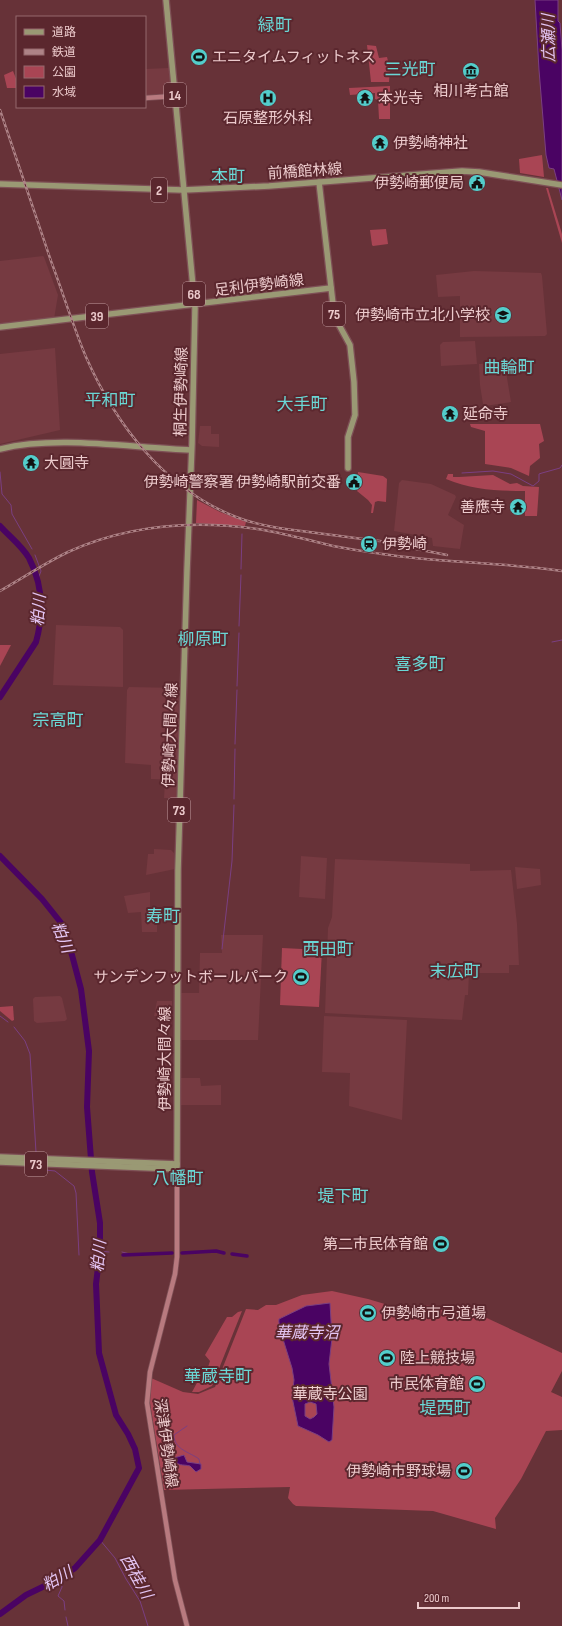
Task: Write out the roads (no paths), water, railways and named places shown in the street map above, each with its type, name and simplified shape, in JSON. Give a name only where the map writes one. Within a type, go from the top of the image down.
[{"type":"main road","name":"14","points":[[166,0],[183,190]]},
{"type":"main road","points":[[146,98],[175,96]]},
{"type":"main road","name":"前橋館林線","points":[[0,184],[183,190],[462,172],[484,173],[562,185]]},
{"type":"main road","name":"75","points":[[319,182],[334,313],[336,320],[350,345],[354,382],[355,416],[348,437],[348,468]]},
{"type":"main road","name":"桐生伊勢崎線","points":[[0,449],[30,444],[63,443],[191,450],[195,304],[183,190]]},
{"type":"main road","name":"足利伊勢崎線","points":[[0,327],[331,288]]},
{"type":"main road","name":"伊勢崎大間々線","points":[[177,1166],[178,870],[191,450]]},
{"type":"main road","name":"73","points":[[0,1157],[109,1164],[177,1166]]},
{"type":"main road","name":"73","points":[[0,1162],[71,1162]]},
{"type":"main road","name":"深津伊勢崎線","points":[[177,1166],[176,1274],[149,1374],[147,1403],[175,1580],[187,1626]]},
{"type":"water","name":"広瀬川","points":[[535,0],[558,0],[558,21],[560,23],[562,50],[562,200],[554,169],[549,168],[546,155]]},
{"type":"water","name":"華蔵寺沼","points":[[330,1303],[332,1338],[329,1364],[334,1407],[332,1440],[329,1442],[298,1426],[292,1397],[294,1380],[292,1368],[279,1323],[279,1319],[306,1306]],"holes":[[[310,1402],[316,1404],[317,1414],[310,1419],[305,1416],[305,1404]]]},
{"type":"water","points":[[184,1455],[187,1462],[201,1464],[201,1469],[196,1472],[190,1466],[180,1465],[175,1461],[174,1458]]},
{"type":"waterway","points":[[462,473],[493,471],[511,474],[533,486],[539,481],[539,474],[560,468],[562,465]]},
{"type":"waterway","points":[[0,472],[2,494],[11,505],[12,514],[32,549]]},
{"type":"waterway","name":"粕川","points":[[0,526],[19,545],[29,558],[37,578],[41,599],[39,631],[36,642],[0,697]]},
{"type":"waterway","points":[[241,569],[242,534]]},
{"type":"waterway","points":[[35,555],[41,571],[38,579]]},
{"type":"waterway","points":[[239,626],[241,575]]},
{"type":"waterway","points":[[237,686],[239,633]]},
{"type":"waterway","points":[[552,642],[562,640]]},
{"type":"waterway","points":[[235,744],[237,690]]},
{"type":"waterway","points":[[234,799],[235,749]]},
{"type":"waterway","points":[[222,949],[232,861],[234,805]]},
{"type":"waterway","name":"粕川","points":[[0,856],[42,899],[62,924],[81,989],[89,1051],[87,1107],[92,1172],[100,1223],[100,1251],[96,1284],[99,1353],[116,1415],[128,1434],[135,1449],[139,1468],[100,1540],[75,1568],[59,1579],[26,1595],[0,1614]]},
{"type":"waterway","points":[[0,1016],[8,1022]]},
{"type":"waterway","points":[[14,1027],[25,1041],[30,1054],[36,1152]]},
{"type":"waterway","points":[[45,1170],[55,1171],[74,1186],[76,1193],[79,1255]]},
{"type":"waterway","points":[[100,1251],[109,1252]]},
{"type":"waterway","points":[[182,1253],[216,1251],[224,1253]]},
{"type":"waterway","points":[[122,1252],[130,1254]]},
{"type":"waterway","points":[[123,1255],[172,1253]]},
{"type":"waterway","points":[[232,1254],[247,1256]]},
{"type":"waterway","points":[[187,1426],[174,1435],[175,1440],[183,1450],[199,1459],[200,1464]]},
{"type":"waterway","name":"西桂川","points":[[100,1540],[115,1558],[140,1601],[148,1626]]},
{"type":"waterway","points":[[61,1578],[62,1587],[58,1596],[64,1601],[65,1610]]},
{"type":"waterway","points":[[66,1617],[68,1626]]},
{"type":"railway","points":[[0,110],[51,261],[86,357],[112,407],[128,430],[165,472],[187,490],[210,505],[245,520],[290,530],[424,546]]},
{"type":"railway","points":[[0,591],[59,556],[91,543],[137,530],[185,525],[233,526],[257,529],[339,547],[404,557],[562,571]]},
{"type":"railway","points":[[416,549],[447,555]]},
{"type":"place","name":"エニタイムフィットネス","points":[[199,57]]},
{"type":"place","name":"相川考古館","points":[[471,71]]},
{"type":"place","name":"石原整形外科","points":[[268,98]]},
{"type":"place","name":"本光寺","points":[[365,98]]},
{"type":"place","name":"伊勢崎神社","points":[[380,143]]},
{"type":"place","name":"伊勢崎郵便局","points":[[477,183]]},
{"type":"place","name":"伊勢崎市立北小学校","points":[[503,315]]},
{"type":"place","name":"延命寺","points":[[450,414]]},
{"type":"place","name":"大圓寺","points":[[31,463]]},
{"type":"place","name":"伊勢崎警察署 伊勢崎駅前交番","points":[[354,482]]},
{"type":"place","name":"善應寺","points":[[518,507]]},
{"type":"place","name":"伊勢崎","points":[[369,544]]},
{"type":"place","name":"サンデンフットボールパーク","points":[[301,977]]},
{"type":"place","name":"第二市民体育館","points":[[441,1244]]},
{"type":"place","name":"伊勢崎市弓道場","points":[[368,1313]]},
{"type":"place","name":"陸上競技場","points":[[387,1358]]},
{"type":"place","name":"市民体育館","points":[[477,1384]]},
{"type":"place","name":"伊勢崎市野球場","points":[[464,1471]]},
{"type":"district","name":"緑町","points":[[275,25]]},
{"type":"district","name":"三光町","points":[[410,69]]},
{"type":"district","name":"本町","points":[[228,176]]},
{"type":"district","name":"曲輪町","points":[[509,367]]},
{"type":"district","name":"平和町","points":[[110,400]]},
{"type":"district","name":"大手町","points":[[302,404]]},
{"type":"district","name":"柳原町","points":[[203,639]]},
{"type":"district","name":"喜多町","points":[[420,664]]},
{"type":"district","name":"宗高町","points":[[58,720]]},
{"type":"district","name":"寿町","points":[[163,916]]},
{"type":"district","name":"西田町","points":[[328,949]]},
{"type":"district","name":"末広町","points":[[455,971]]},
{"type":"district","name":"八幡町","points":[[178,1178]]},
{"type":"district","name":"堤下町","points":[[343,1196]]},
{"type":"district","name":"華蔵寺町","points":[[218,1376]]},
{"type":"district","name":"堤西町","points":[[445,1408]]},
{"type":"park label","name":"華蔵寺公園","points":[[330,1394]]}]
